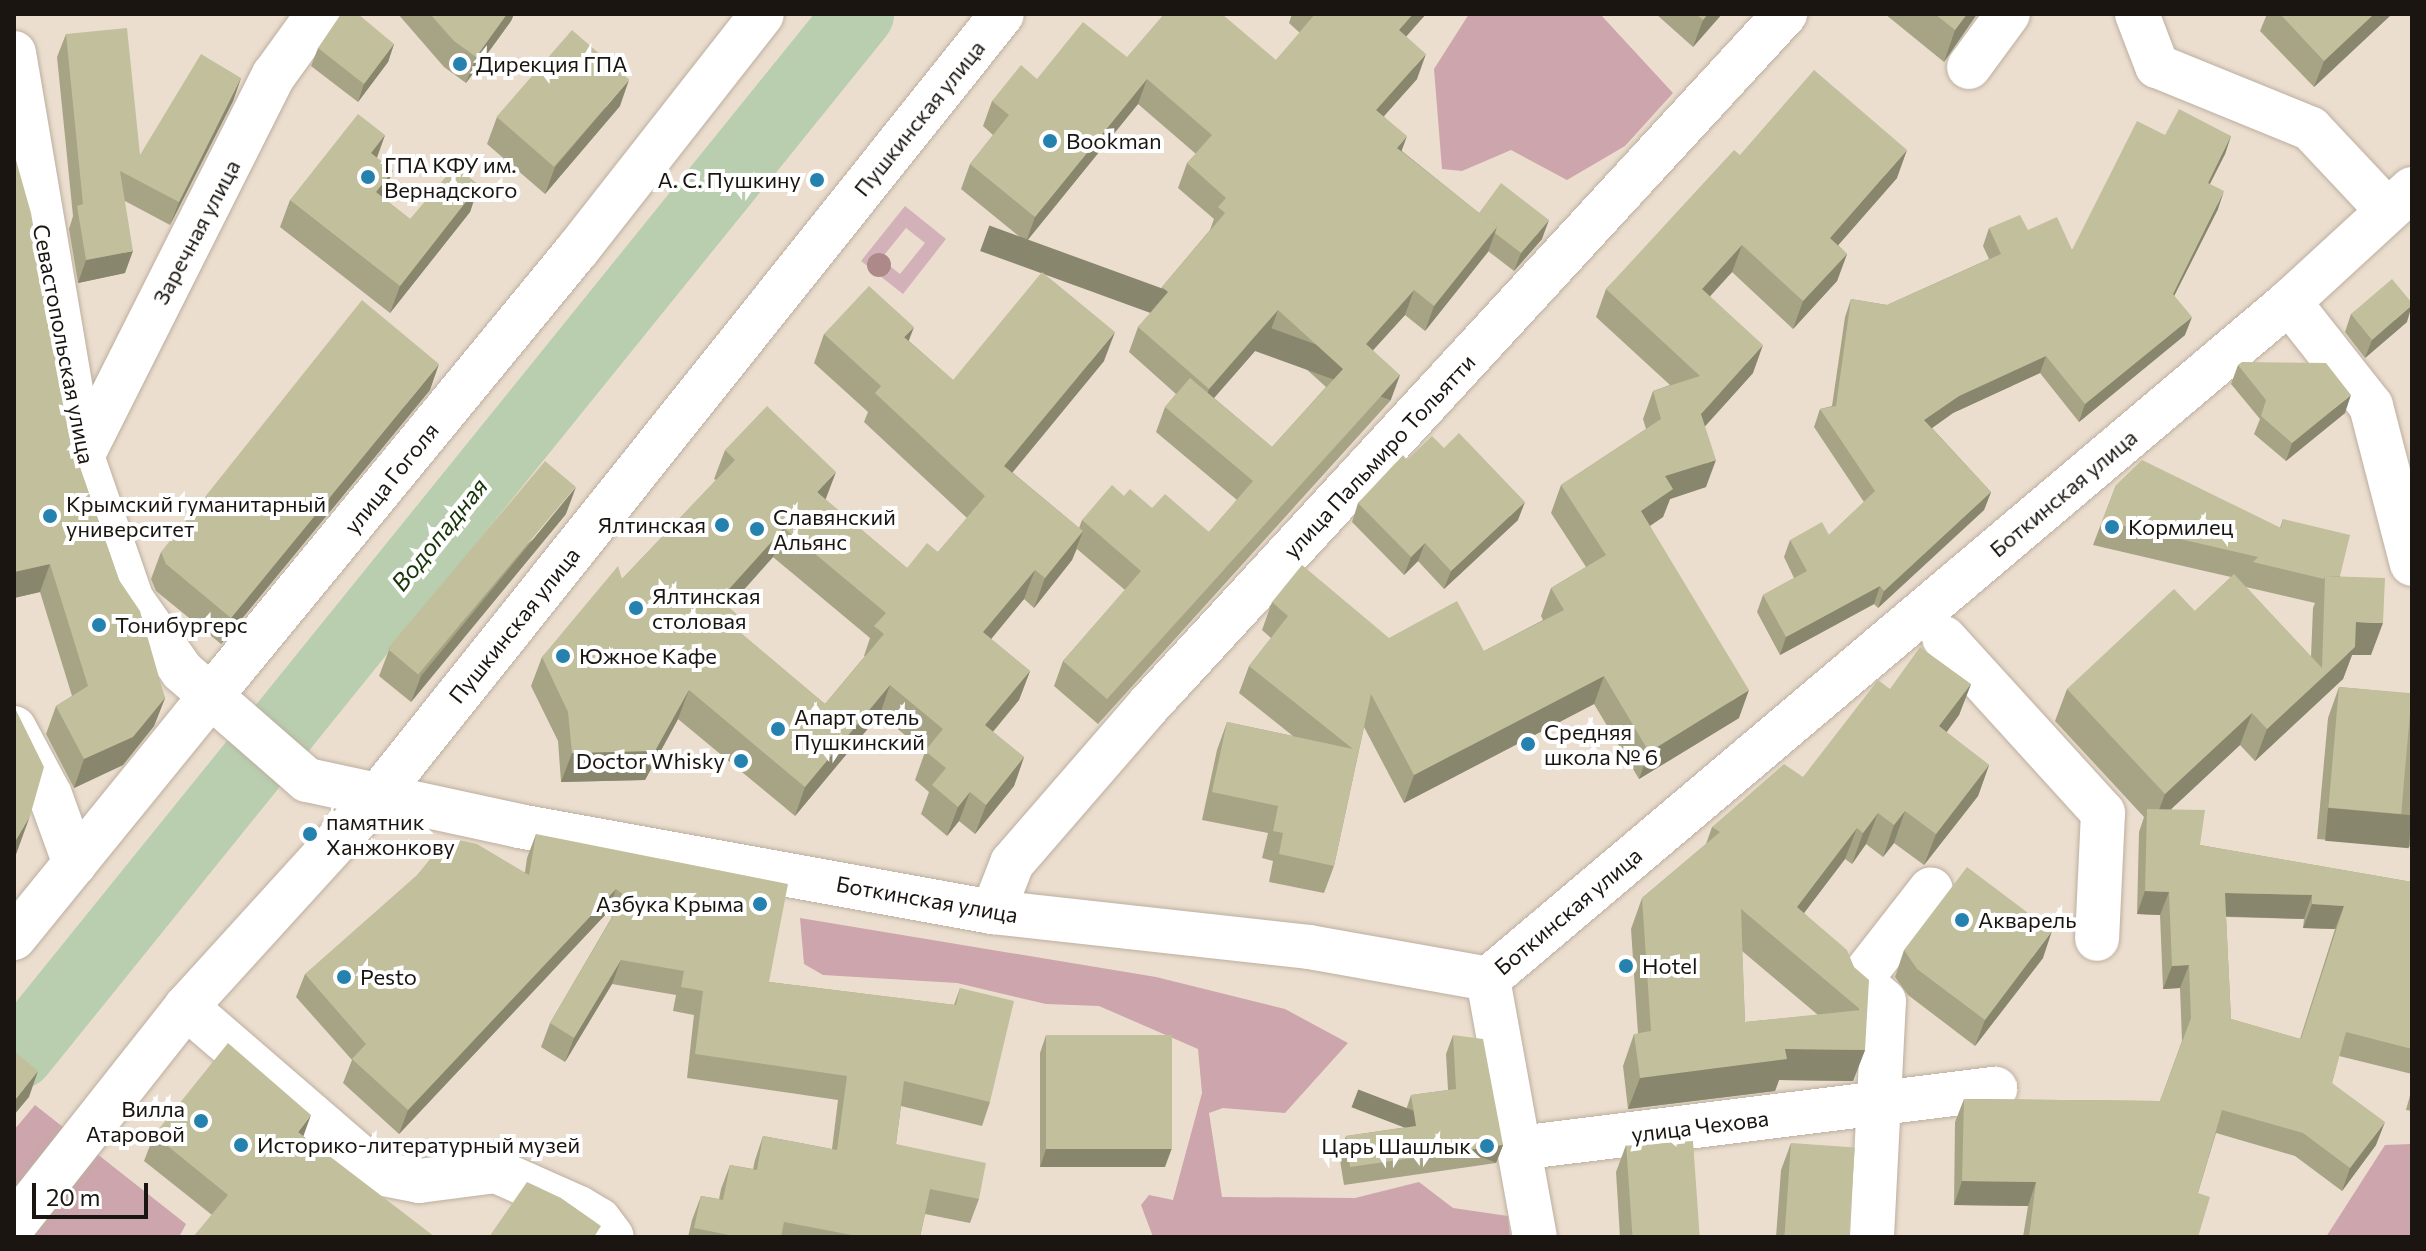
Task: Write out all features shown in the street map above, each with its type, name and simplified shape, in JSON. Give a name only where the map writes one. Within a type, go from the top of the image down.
[{"type":"street","name":"Заречная улица","points":[[82,456],[274,75],[318,14]]},
{"type":"street","name":"улица Гоголя","points":[[14,938],[75,864],[222,707],[762,14]]},
{"type":"street","name":"Пушкинская улица","points":[[14,1225],[186,1007],[376,798],[1002,14]]},
{"type":"street","name":"улица Пальмиро Тольятти","points":[[993,912],[1012,863],[1138,718],[1785,14]]},
{"type":"street","points":[[1969,67],[2008,14]]},
{"type":"street","points":[[2137,14],[2157,66],[2311,129],[2400,200]]},
{"type":"street","name":"Севастопольская улица","points":[[14,53],[21,150],[82,456],[132,600],[182,671],[307,780]]},
{"type":"street","name":"Боткинская улица","points":[[307,780],[376,798],[993,912],[1309,947],[1488,979],[2289,302],[2400,200]]},
{"type":"street","points":[[2289,302],[2371,406],[2412,564]]},
{"type":"street","points":[[1944,638],[2103,813],[2097,939]]},
{"type":"street","points":[[14,728],[50,795],[75,864]]},
{"type":"street","points":[[1872,1237],[1884,1001],[1860,980],[1931,889]]},
{"type":"street","points":[[1488,979],[1535,1237]]},
{"type":"street","points":[[186,1007],[378,1173],[419,1181],[496,1171],[579,1208],[599,1220],[612,1237]]},
{"type":"street","name":"улица Чехова","points":[[1519,1148],[1995,1089]]},
{"type":"shaded area","points":[[1469,14],[1600,14],[1673,93],[1625,146],[1567,180],[1511,150],[1462,171],[1442,169],[1434,69]]},
{"type":"shaded area","points":[[905,206],[946,239],[903,294],[861,261]],"holes":[[[906,228],[925,243],[900,274],[881,259]]]},
{"type":"shaded area","points":[[800,918],[1156,977],[1285,1009],[1348,1043],[1285,1113],[1223,1108],[1209,1113],[1222,1197],[1355,1198],[1419,1182],[1453,1208],[1508,1216],[1510,1237],[1153,1237],[1141,1205],[1149,1195],[1173,1200],[1202,1093],[1198,1049],[1099,1006],[1046,1004],[957,983],[823,975],[804,964]]},
{"type":"shaded area","points":[[35,1105],[186,1224],[179,1237],[14,1237],[14,1130]]},
{"type":"shaded area","points":[[2412,1144],[2412,1237],[2326,1237],[2385,1145]]},
{"type":"building","points":[[341,14],[358,14],[394,44],[364,84],[318,48]]},
{"type":"building","points":[[430,14],[507,14],[476,57],[454,41]]},
{"type":"building","points":[[1164,14],[1222,14],[1276,60],[1315,14],[1413,14],[1399,30],[1426,54],[1376,110],[1407,136],[1397,148],[1497,227],[1434,306],[1414,290],[1366,344],[1400,375],[1107,699],[1063,661],[1141,571],[1082,520],[1112,485],[1124,496],[1130,489],[1152,508],[1165,494],[1209,532],[1253,481],[1165,407],[1190,378],[1272,447],[1343,369],[1278,310],[1209,389],[1138,327],[1168,292],[1162,287],[1225,213],[1218,207],[1226,198],[1187,163],[1212,135],[1147,79],[1035,217],[970,164],[1009,115],[992,101],[1021,65],[1037,79],[1083,22],[1127,57]]},
{"type":"building","points":[[1935,14],[1967,14],[1955,30]]},
{"type":"building","points":[[2280,14],[2374,14],[2324,61]]},
{"type":"building","points":[[127,28],[140,155],[201,54],[241,78],[179,202],[120,171],[133,251],[86,260],[77,206],[83,204],[66,34]]},
{"type":"building","points":[[572,30],[629,80],[554,167],[497,117]]},
{"type":"building","points":[[1814,70],[1907,150],[1830,238],[1847,254],[1803,301],[1742,245],[1702,289],[1763,345],[1701,414],[1716,460],[1665,476],[1673,489],[1641,511],[1749,690],[1649,752],[1604,676],[1414,775],[1371,694],[1334,866],[1279,854],[1283,833],[1273,831],[1278,806],[1212,792],[1227,722],[1353,749],[1249,666],[1288,616],[1272,602],[1302,565],[1389,638],[1457,601],[1484,651],[1564,610],[1551,588],[1606,555],[1561,485],[1661,419],[1653,391],[1700,376],[1606,289],[1734,150],[1740,155]]},
{"type":"building","points":[[2179,109],[2231,136],[2208,183],[2224,191],[2173,294],[2192,317],[2085,404],[2046,356],[1959,396],[1924,420],[1991,492],[1884,591],[1880,586],[1786,637],[1763,595],[1807,571],[1790,540],[1822,522],[1829,535],[1875,491],[1820,409],[1836,406],[1851,299],[1887,305],[2001,254],[1989,228],[2020,215],[2028,230],[2057,217],[2072,250],[2137,121],[2165,135]]},
{"type":"building","points":[[358,114],[385,135],[371,153],[393,170],[376,192],[410,219],[455,166],[479,185],[400,286],[290,200]]},
{"type":"building","points":[[14,153],[31,213],[69,436],[119,580],[140,611],[165,698],[133,737],[84,759],[56,706],[88,686],[50,564],[14,572]]},
{"type":"building","points":[[1501,183],[1549,220],[1521,253],[1495,233],[1497,227],[1479,213]]},
{"type":"building","points":[[1042,272],[1115,332],[1004,466],[1083,531],[1045,578],[1035,570],[983,632],[1030,671],[985,725],[1024,757],[986,805],[970,792],[958,807],[932,785],[946,768],[925,751],[943,729],[890,685],[805,787],[689,690],[655,751],[572,753],[568,712],[542,657],[618,566],[622,579],[735,460],[725,450],[767,406],[836,472],[817,492],[907,568],[927,543],[938,552],[985,496],[875,393],[881,386],[824,334],[869,286],[914,327],[904,337],[953,380]],"holes":[[[784,528],[886,613],[874,626],[884,634],[825,704],[735,628],[742,619],[720,599]]]},
{"type":"building","points":[[2392,279],[2412,305],[2372,340],[2351,314]]},
{"type":"building","points":[[362,300],[439,364],[231,618],[166,564],[161,552]]},
{"type":"building","points":[[2242,362],[2326,363],[2351,395],[2292,443],[2261,416],[2266,400],[2238,365]]},
{"type":"building","points":[[1459,433],[1525,502],[1451,571],[1425,543],[1411,557],[1358,503],[1403,455],[1407,460],[1432,436],[1444,448]]},
{"type":"building","points":[[2142,460],[2281,528],[2283,519],[2350,535],[2340,576],[2325,576],[2324,579],[2253,562],[2258,557],[2102,521],[2116,485]]},
{"type":"building","points":[[545,461],[576,487],[418,674],[388,649]]},
{"type":"building","points":[[2234,574],[2322,668],[2325,576],[2385,578],[2383,623],[2356,622],[2355,647],[2267,729],[2252,713],[2165,794],[2067,689],[2174,589],[2195,611]]},
{"type":"building","points":[[1920,647],[1971,684],[1939,726],[1989,765],[1936,834],[1905,811],[1894,825],[1878,813],[1863,833],[1857,828],[1797,907],[1847,950],[1854,967],[1869,980],[1865,1050],[1785,1049],[1787,1059],[1640,1078],[1634,1034],[1651,1031],[1642,898],[1720,832],[1712,827],[1784,764],[1803,777],[1878,680],[1890,689]],"holes":[[[1741,909],[1861,1010],[1745,1022]]]},
{"type":"building","points":[[2339,687],[2412,693],[2401,814],[2328,808]]},
{"type":"building","points":[[14,706],[44,767],[30,816],[14,843]]},
{"type":"building","points":[[2147,809],[2205,810],[2200,845],[2412,882],[2412,1049],[2346,1032],[2332,1083],[2385,1122],[2350,1168],[2303,1133],[2222,1110],[2198,1193],[2210,1197],[2198,1237],[2029,1237],[2036,1182],[1962,1181],[1964,1099],[2160,1101],[2191,1018],[2189,965],[2172,966],[2169,892],[2145,891]],"holes":[[[2225,893],[2312,895],[2312,904],[2344,906],[2301,1039],[2231,1019]]]},
{"type":"building","points":[[536,834],[788,884],[769,982],[956,1005],[960,988],[1014,1001],[990,1102],[904,1081],[896,1144],[986,1163],[979,1199],[930,1189],[920,1237],[862,1237],[784,1222],[781,1237],[739,1237],[694,1228],[701,1196],[723,1200],[730,1165],[757,1170],[763,1136],[837,1150],[847,1076],[695,1054],[703,991],[681,987],[684,971],[621,960],[574,1038],[550,1023],[625,896],[616,889],[408,1110],[352,1059],[366,1044],[305,974],[417,875],[440,847],[459,840],[477,844],[529,875]]},
{"type":"building","points":[[1967,867],[2052,931],[1985,1020],[1917,969],[1904,950]]},
{"type":"building","points":[[1046,1035],[1172,1035],[1172,1149],[1046,1149]]},
{"type":"building","points":[[1453,1035],[1483,1039],[1503,1145],[1350,1167],[1346,1136],[1416,1126],[1411,1095],[1456,1089]]},
{"type":"building","points":[[228,1043],[311,1115],[298,1132],[435,1237],[193,1237],[228,1195],[154,1135]]},
{"type":"building","points":[[14,1051],[38,1071],[14,1101]]},
{"type":"building","points":[[1693,1141],[1700,1237],[1633,1237],[1626,1146]]},
{"type":"building","points":[[1791,1143],[1855,1147],[1849,1237],[1784,1237]]},
{"type":"building","points":[[527,1182],[561,1198],[601,1226],[594,1237],[489,1237]]},
{"type":"waterway","name":"Водопадная","points":[[19,1054],[859,14]]},
{"type":"place","name":"Дирекция ГПА","points":[[460,64]]},
{"type":"place","name":"Bookman","points":[[1050,141]]},
{"type":"place","name":"ГПА КФУ им. Вернадского","points":[[368,177]]},
{"type":"place","name":"А. С. Пушкину","points":[[817,180]]},
{"type":"place","name":"Крымский гуманитарный университет","points":[[50,516]]},
{"type":"place","name":"Ялтинская","points":[[722,525]]},
{"type":"place","name":"Кормилец","points":[[2112,527]]},
{"type":"place","name":"Славянский Альянс","points":[[757,529]]},
{"type":"place","name":"Ялтинская столовая","points":[[636,608]]},
{"type":"place","name":"Тонибургерс","points":[[99,625]]},
{"type":"place","name":"Южное Кафе","points":[[563,656]]},
{"type":"place","name":"Апарт отель Пушкинский","points":[[778,729]]},
{"type":"place","name":"Средняя школа № 6","points":[[1528,744]]},
{"type":"place","name":"Doctor Whisky","points":[[741,761]]},
{"type":"place","name":"памятник Ханжонкову","points":[[310,834]]},
{"type":"place","name":"Азбука Крыма","points":[[760,904]]},
{"type":"place","name":"Акварель","points":[[1962,920]]},
{"type":"place","name":"Hotel","points":[[1626,966]]},
{"type":"place","name":"Pesto","points":[[344,977]]},
{"type":"place","name":"Вилла Атаровой","points":[[201,1121]]},
{"type":"place","name":"Историко-литературный музей","points":[[241,1145]]},
{"type":"place","name":"Царь Шашлык","points":[[1487,1146]]}]
